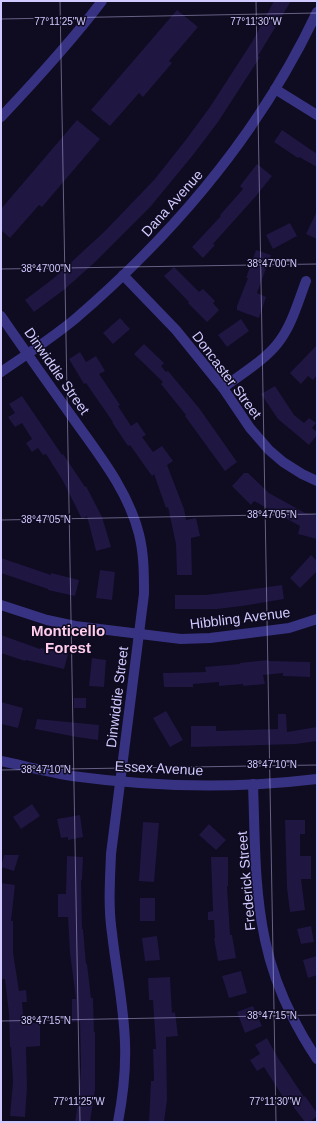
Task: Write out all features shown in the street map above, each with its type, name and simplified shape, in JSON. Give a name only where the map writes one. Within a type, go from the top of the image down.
[{"type":"street","points":[[1,117],[67,46],[102,1]]},
{"type":"street","name":"Dana Avenue","points":[[1,372],[74,320],[123,275],[187,210],[232,153],[275,89],[317,12]]},
{"type":"street","points":[[275,89],[317,115]]},
{"type":"street","name":"Doncaster Street","points":[[123,275],[176,330],[223,388],[250,428],[269,450],[283,462],[302,474],[317,481]]},
{"type":"street","points":[[223,388],[263,358],[277,343],[288,326],[306,281]]},
{"type":"street","name":"Dinwiddie Street","points":[[1,316],[113,475],[130,506],[139,533],[144,566],[144,594],[111,854],[111,932],[122,1003],[125,1044],[123,1095],[118,1122]]},
{"type":"street","name":"Hibbling Avenue","points":[[1,605],[47,620],[75,626],[180,639],[210,638],[289,628],[317,619]]},
{"type":"street","name":"Essex Avenue","points":[[1,761],[72,776],[175,785],[253,784],[317,779]]},
{"type":"street","name":"Frederick Street","points":[[253,784],[259,906],[265,940],[273,972],[287,1006],[304,1040],[317,1059]]},
{"type":"building","points":[[274,1],[291,1],[258,56],[260,57],[218,122],[193,155],[151,206],[94,263],[65,289],[34,312],[25,300],[54,278],[104,232],[154,180],[185,141],[210,107],[252,42]]},
{"type":"building","points":[[177,10],[198,27],[169,61],[172,63],[143,97],[139,93],[110,126],[91,110]]},
{"type":"building","points":[[77,120],[100,139],[42,207],[39,205],[10,238],[1,230],[1,209]]},
{"type":"building","points":[[282,130],[317,154],[317,167],[299,157],[298,158],[274,142]]},
{"type":"building","points":[[257,164],[272,176],[213,244],[215,245],[203,258],[192,247],[221,216],[220,215],[243,189],[240,186]]},
{"type":"building","points":[[317,211],[317,239],[306,234]]},
{"type":"building","points":[[290,223],[297,236],[273,249],[266,235]]},
{"type":"building","points":[[256,250],[271,255],[257,293],[266,297],[259,318],[237,310],[237,306],[248,278],[246,278]]},
{"type":"building","points":[[174,267],[199,292],[203,289],[215,301],[213,303],[219,310],[207,322],[164,276]]},
{"type":"building","points":[[120,318],[130,329],[113,344],[103,333]]},
{"type":"building","points":[[241,319],[249,331],[227,347],[218,335]]},
{"type":"building","points":[[144,344],[164,363],[161,366],[166,372],[168,371],[199,408],[237,462],[225,471],[185,416],[186,415],[161,384],[163,382],[134,354]]},
{"type":"building","points":[[317,345],[317,375],[313,380],[308,376],[301,384],[290,373]]},
{"type":"building","points":[[80,352],[86,362],[96,356],[105,371],[99,374],[120,405],[118,406],[131,426],[137,422],[146,435],[142,437],[153,452],[162,446],[173,461],[167,465],[184,509],[186,520],[196,518],[200,536],[191,538],[192,575],[177,575],[176,544],[168,507],[166,508],[154,474],[152,476],[130,445],[128,446],[86,383],[84,384],[69,359]]},
{"type":"building","points":[[275,386],[294,415],[304,423],[309,418],[316,423],[312,428],[317,432],[317,435],[309,445],[278,419],[261,394]]},
{"type":"building","points":[[22,396],[62,455],[63,454],[85,487],[86,486],[102,517],[111,547],[96,551],[87,516],[82,519],[63,481],[46,454],[43,455],[38,448],[32,452],[26,443],[32,439],[22,423],[15,427],[8,417],[15,413],[9,404]]},
{"type":"building","points":[[244,473],[248,473],[269,493],[305,513],[317,515],[317,539],[298,534],[300,526],[254,501],[251,505],[232,486]]},
{"type":"building","points":[[311,555],[317,561],[317,571],[300,588],[290,578]]},
{"type":"building","points":[[1,558],[51,575],[51,573],[79,580],[75,596],[48,590],[1,573]]},
{"type":"building","points":[[100,570],[115,572],[112,600],[96,598]]},
{"type":"building","points":[[282,585],[284,599],[217,609],[175,609],[175,595],[205,595]]},
{"type":"building","points":[[1,635],[40,649],[68,654],[64,669],[25,661],[1,653]]},
{"type":"building","points":[[92,658],[106,660],[104,687],[89,686]]},
{"type":"building","points":[[268,660],[310,662],[310,677],[283,676],[283,673],[263,675],[265,684],[219,686],[219,682],[193,684],[193,687],[164,687],[163,673],[206,672],[205,667]]},
{"type":"building","points":[[74,698],[86,698],[86,708],[74,708]]},
{"type":"building","points":[[1,702],[23,708],[18,728],[1,724]]},
{"type":"building","points":[[166,711],[183,740],[170,747],[153,718]]},
{"type":"building","points":[[278,714],[286,714],[287,732],[317,727],[317,741],[296,744],[191,747],[191,726],[216,726],[216,731],[278,729]]},
{"type":"building","points":[[37,719],[99,725],[98,740],[35,729]]},
{"type":"building","points":[[32,804],[40,816],[21,829],[13,817]]},
{"type":"building","points":[[80,815],[83,837],[68,840],[68,837],[61,838],[57,819]]},
{"type":"building","points":[[285,820],[305,820],[305,834],[300,834],[300,856],[311,856],[311,879],[301,879],[305,910],[290,912],[287,888]]},
{"type":"building","points":[[143,822],[159,823],[154,882],[139,881]]},
{"type":"building","points":[[209,824],[226,840],[216,850],[199,835]]},
{"type":"building","points":[[4,855],[19,855],[14,871],[1,867]]},
{"type":"building","points":[[67,856],[83,857],[81,880],[82,929],[91,998],[93,998],[95,1032],[95,1090],[90,1122],[75,1122],[79,1097],[81,1066],[80,1021],[72,1022],[72,999],[76,999],[70,953],[68,917],[58,917],[58,894],[66,894]]},
{"type":"building","points":[[211,857],[228,857],[227,886],[230,935],[232,935],[236,958],[218,961],[214,938],[214,920],[208,920],[208,912],[213,911]]},
{"type":"building","points":[[1,883],[15,885],[11,921],[13,921],[13,952],[19,991],[26,990],[27,1002],[22,1002],[24,1023],[40,1023],[40,1046],[26,1047],[27,1088],[25,1117],[10,1116],[13,1082],[9,1014],[5,979],[2,979],[1,971]]},
{"type":"building","points":[[140,898],[155,898],[155,921],[140,921]]},
{"type":"building","points":[[311,926],[314,942],[301,944],[297,929]]},
{"type":"building","points":[[157,936],[160,960],[145,961],[142,938]]},
{"type":"building","points":[[317,956],[317,975],[308,978],[303,960]]},
{"type":"building","points":[[241,971],[247,993],[229,998],[222,976]]},
{"type":"building","points":[[170,977],[172,1013],[175,1012],[178,1036],[166,1037],[167,1100],[164,1122],[149,1122],[151,1081],[154,1081],[153,1049],[156,1049],[153,1000],[149,1000],[148,978]]},
{"type":"building","points":[[253,1006],[262,1026],[245,1033],[237,1012]]},
{"type":"building","points":[[267,1038],[278,1058],[304,1097],[305,1096],[317,1113],[317,1116],[310,1122],[305,1122],[285,1096],[283,1097],[264,1067],[257,1071],[250,1060],[260,1054],[255,1045]]},
{"type":"district","name":"Monticello Forest","points":[[68,638]]}]
